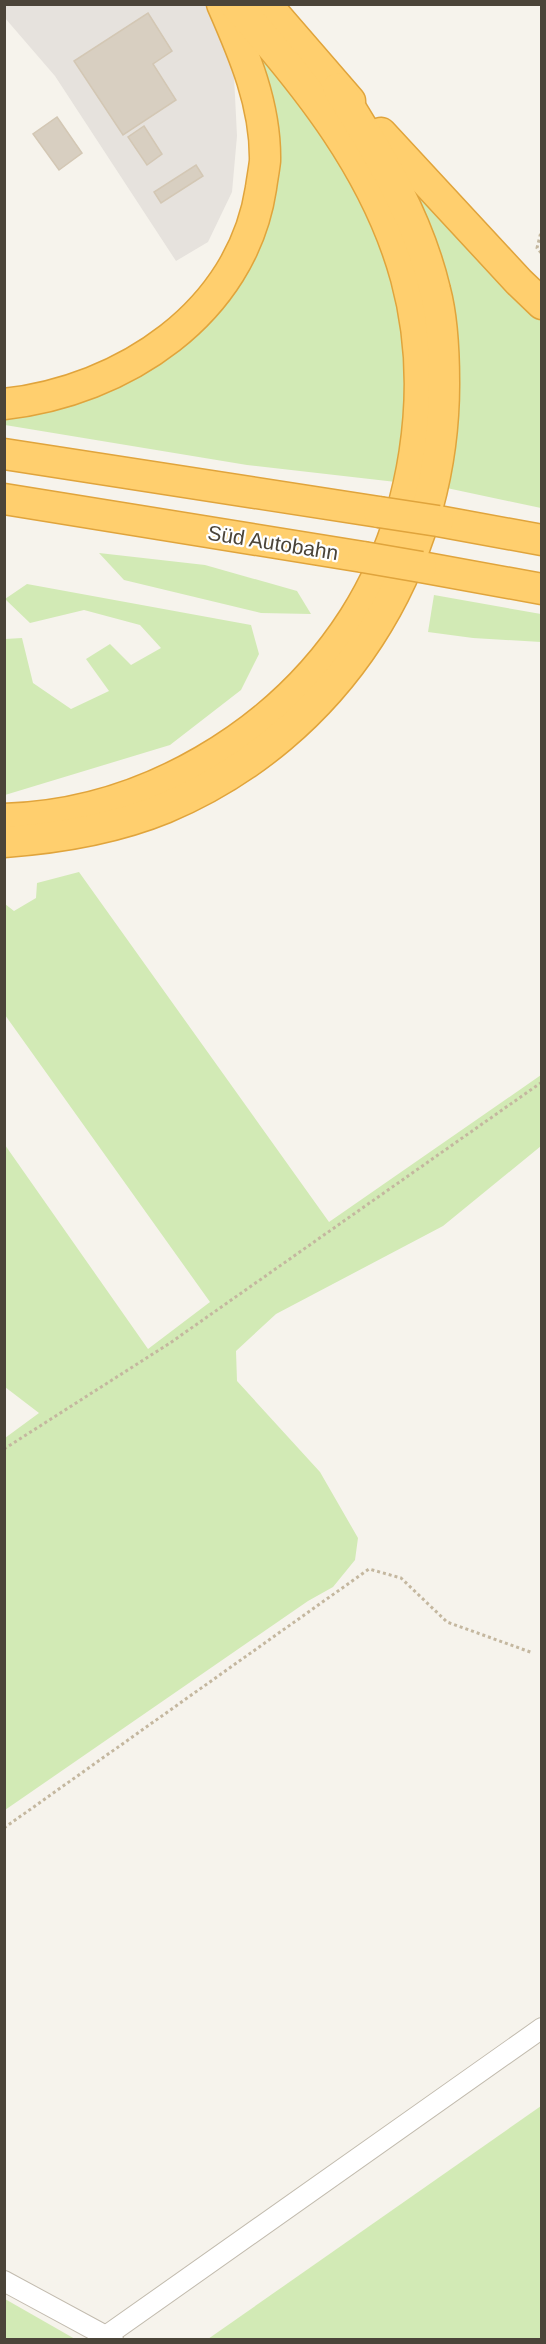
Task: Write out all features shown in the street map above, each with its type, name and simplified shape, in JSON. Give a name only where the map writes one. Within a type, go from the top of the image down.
[{"type":"highway","points":[[4,404],[65,391],[118,371],[162,345],[201,312],[225,281],[244,248],[258,205],[265,162],[261,114],[249,66],[222,4]]},
{"type":"highway","points":[[4,819],[69,813],[114,801],[205,761],[244,735],[276,709],[331,650],[355,616],[379,571],[397,525],[411,475],[418,428],[420,383],[417,334],[406,278],[389,226],[362,171],[328,118],[284,59],[235,4]]},
{"type":"highway","points":[[266,4],[338,88],[542,304]]},
{"type":"highway","points":[[4,842],[53,838],[111,825],[164,808],[215,783],[260,754],[298,723],[336,683],[357,656],[389,606],[412,555],[429,506],[439,459],[444,408],[444,352],[436,292],[423,246],[392,176],[338,88]]},
{"type":"highway","points":[[4,454],[438,521],[542,540]]},
{"type":"highway","name":"Süd Autobahn","points":[[4,499],[363,557],[542,589]]},
{"type":"highway","points":[[4,513],[36,504]]},
{"type":"street","points":[[4,2281],[110,2338],[542,2028]]},
{"type":"path","points":[[542,228],[537,248],[542,254]]},
{"type":"path","points":[[4,1449],[170,1343],[542,1082]]},
{"type":"path","points":[[4,1828],[369,1569],[401,1578],[447,1622],[533,1653]]},
{"type":"shaded area","points":[[4,5],[209,5],[233,56],[237,136],[232,192],[208,242],[176,261],[55,76],[5,18]]},
{"type":"green space","points":[[267,57],[316,123],[343,167],[367,213],[394,285],[405,330],[407,352],[407,396],[396,482],[247,465],[5,425],[4,410],[129,375],[260,231],[259,64]]},
{"type":"green space","points":[[415,190],[541,319],[541,508],[442,487],[451,302],[432,231]]},
{"type":"green space","points":[[99,553],[205,565],[297,591],[311,614],[261,613],[124,580]]},
{"type":"green space","points":[[27,584],[251,625],[259,654],[241,690],[170,745],[5,795],[5,639],[22,638],[33,683],[71,709],[109,691],[86,659],[110,644],[131,665],[161,648],[140,625],[84,610],[30,623],[5,599]]},
{"type":"green space","points":[[434,595],[541,614],[541,642],[473,638],[428,632]]},
{"type":"green space","points":[[79,872],[329,1222],[541,1075],[541,1146],[443,1226],[276,1314],[236,1351],[237,1381],[320,1472],[358,1538],[355,1560],[333,1587],[308,1601],[5,1810],[5,1438],[39,1413],[5,1387],[5,1145],[148,1349],[210,1302],[5,1015],[5,904],[14,911],[36,898],[37,883]]},
{"type":"green space","points":[[541,2106],[541,2339],[208,2339]]},
{"type":"green space","points":[[5,2299],[75,2339],[5,2339]]},
{"type":"building","points":[[148,13],[172,51],[153,64],[176,100],[123,135],[74,61]]},
{"type":"building","points":[[57,117],[82,153],[59,170],[33,134]]},
{"type":"building","points":[[144,126],[162,154],[147,165],[128,137]]},
{"type":"building","points":[[196,165],[203,176],[161,203],[154,192]]}]
